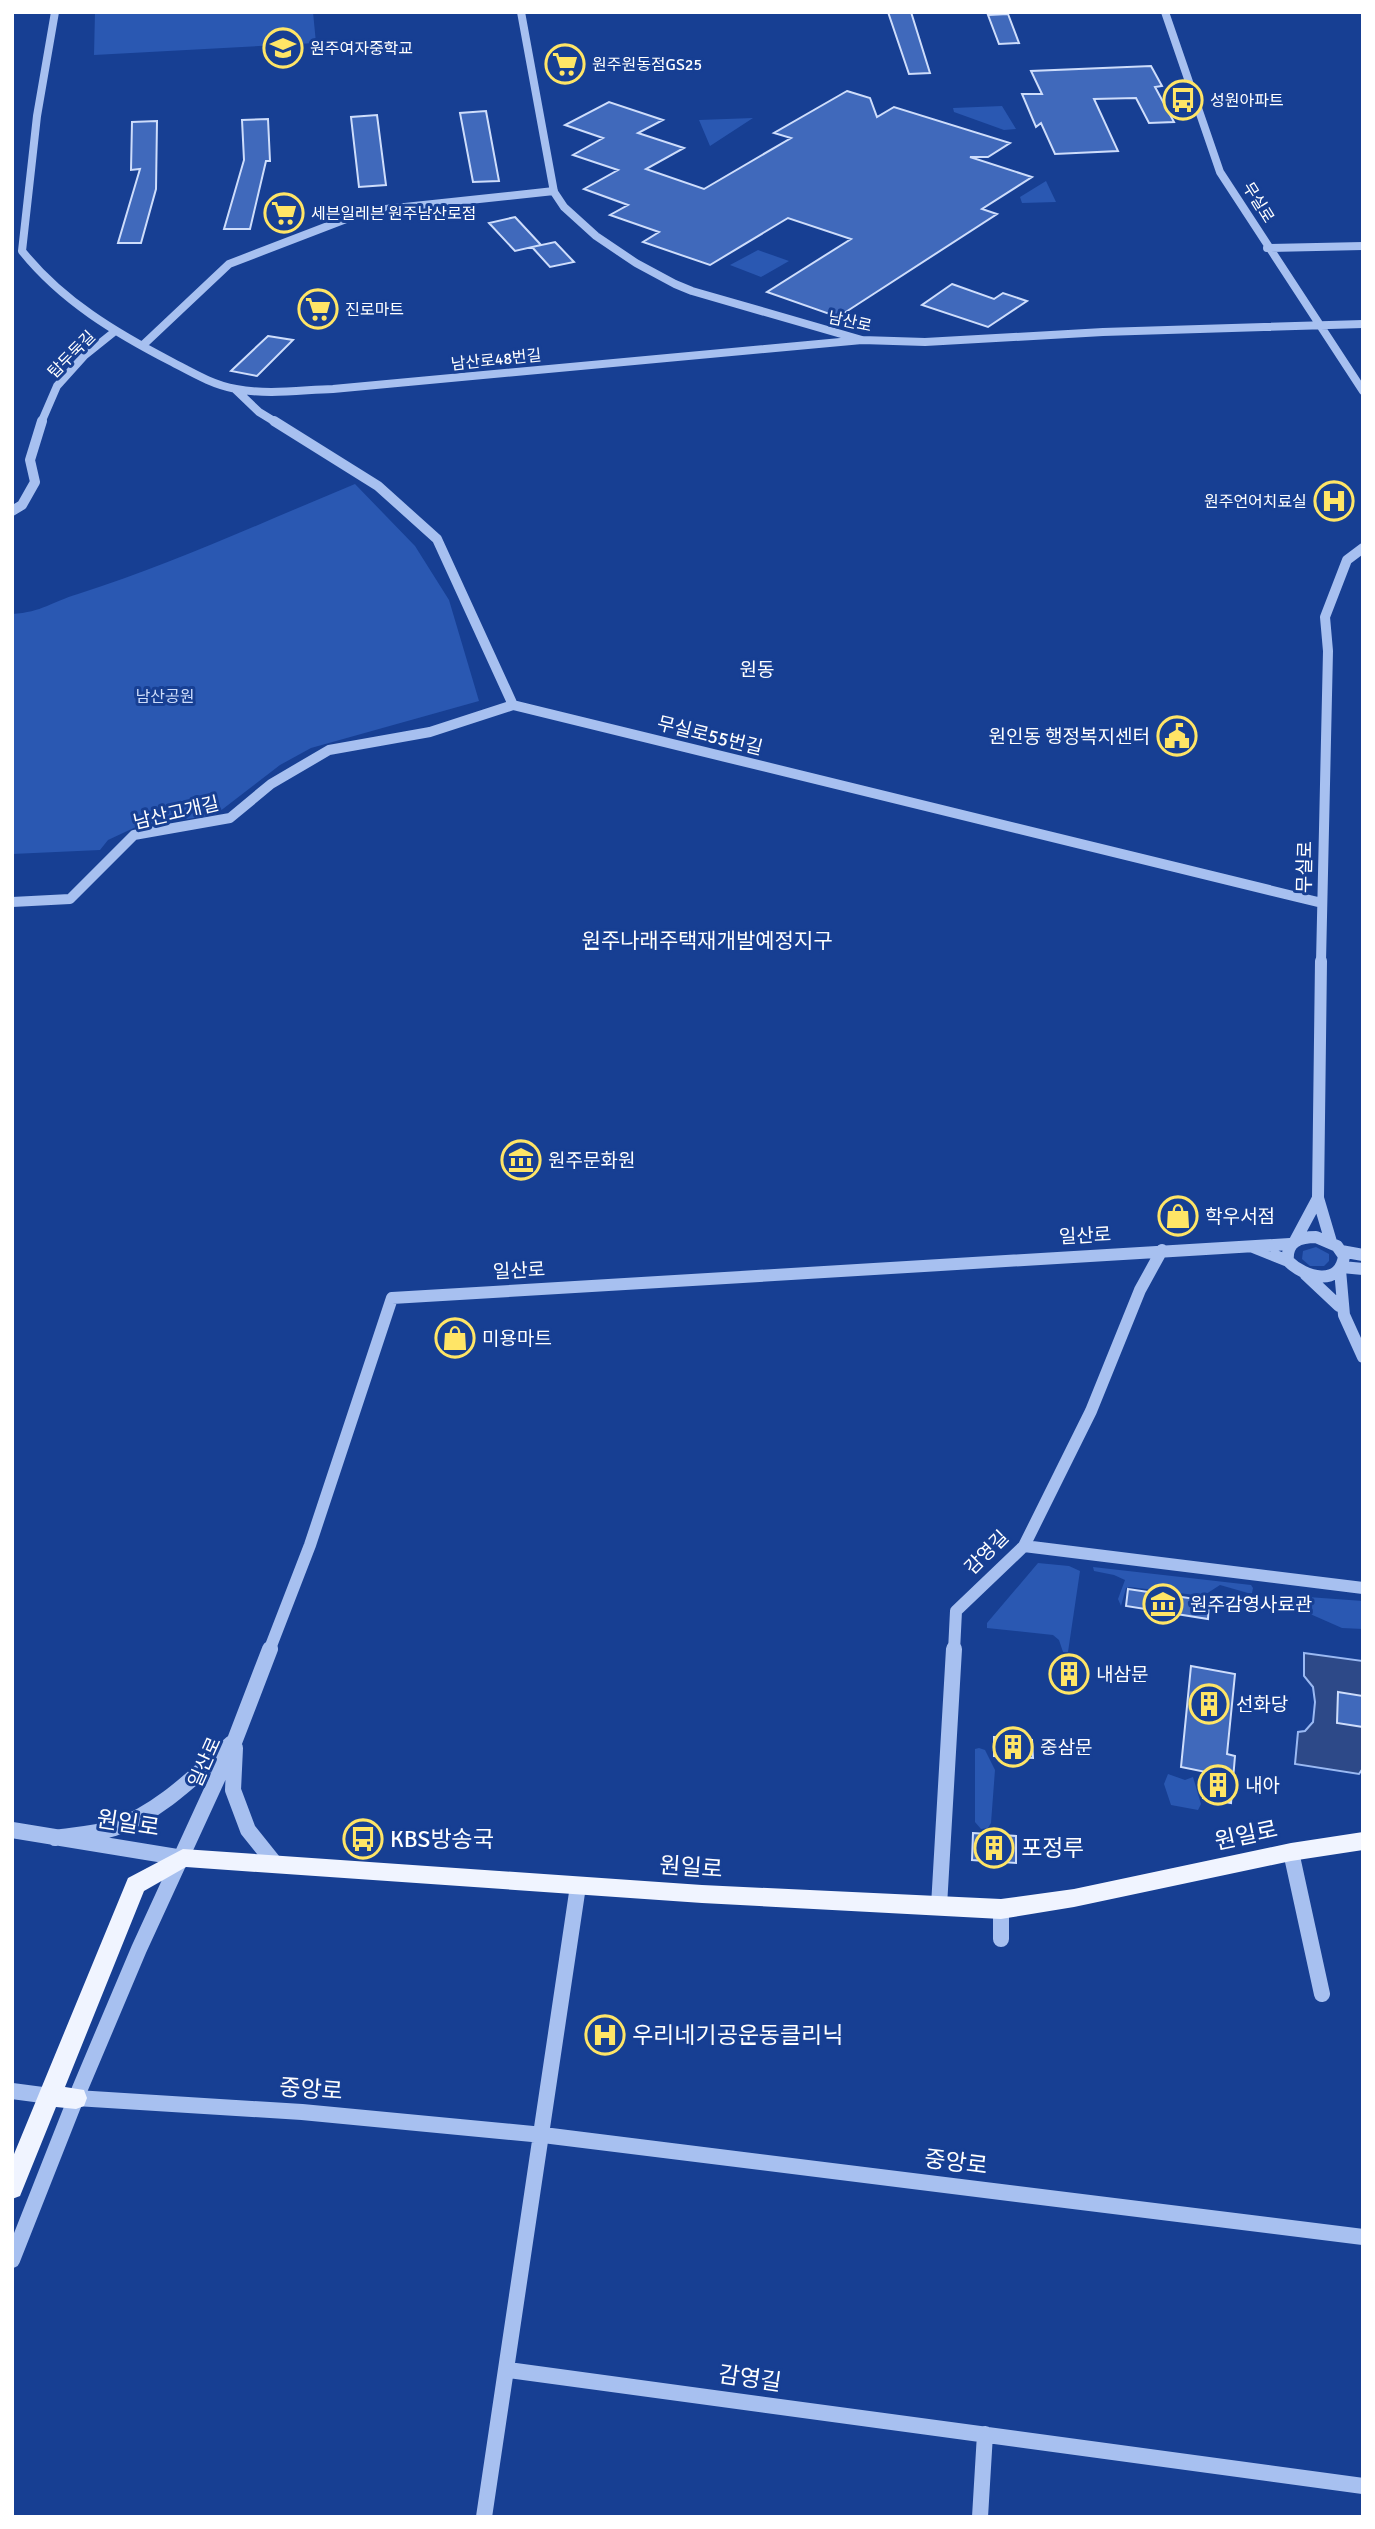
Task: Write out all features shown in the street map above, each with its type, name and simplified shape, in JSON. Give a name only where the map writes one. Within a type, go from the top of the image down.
[{"type":"main road","name":"원일로","points":[[183,1858],[578,1886],[1001,1909],[1074,1898],[1291,1852],[1363,1841]]},
{"type":"main road","points":[[12,2188],[136,1885],[183,1858]]},
{"type":"main road","points":[[50,2096],[76,2098]]},
{"type":"street","points":[[12,247],[22,251],[37,116],[55,12]]},
{"type":"street","name":"남산로","points":[[522,12],[532,89],[554,191],[570,213],[600,238],[666,281],[692,292],[862,340],[925,342],[1363,324]]},
{"type":"street","name":"무실로","points":[[1165,12],[1220,172],[1267,248],[1363,391]]},
{"type":"street","points":[[142,346],[229,264],[355,215],[393,208],[554,191]]},
{"type":"street","points":[[1267,248],[1363,246]]},
{"type":"street","name":"남산로48번길","points":[[22,251],[42,276],[114,332],[211,382],[265,392],[333,389],[862,340]]},
{"type":"street","name":"탑두둑길","points":[[12,511],[22,505],[35,482],[30,460],[39,428],[57,386],[84,356],[114,332]]},
{"type":"street","points":[[235,388],[259,412],[378,486],[437,539],[513,705]]},
{"type":"street","name":"무실로","points":[[1318,1198],[1328,651],[1325,617],[1347,561],[1363,548]]},
{"type":"street","name":"남산고개길","points":[[12,902],[70,899],[134,835],[230,818],[271,784],[329,750],[430,732],[513,705]]},
{"type":"street","name":"무실로55번길","points":[[513,705],[1322,904]]},
{"type":"street","points":[[1318,1198],[1331,1241],[1341,1251],[1344,1262],[1341,1269],[1339,1306]]},
{"type":"street","points":[[1288,1261],[1287,1249],[1318,1198]]},
{"type":"street","points":[[1293,1242],[1316,1237],[1331,1241]]},
{"type":"street","name":"일산로","points":[[12,2260],[76,2098],[139,1950],[235,1740],[310,1545],[392,1298],[1293,1242]]},
{"type":"street","points":[[1246,1245],[1288,1261],[1339,1306],[1363,1357]]},
{"type":"street","name":"감영길","points":[[939,1906],[956,1611],[1024,1546],[1091,1410],[1140,1290],[1162,1250]]},
{"type":"street","points":[[1341,1251],[1363,1255]]},
{"type":"street","points":[[1305,1275],[1325,1277],[1341,1269],[1363,1269]]},
{"type":"street","points":[[1024,1546],[1363,1588]]},
{"type":"street","points":[[55,1838],[116,1828],[156,1805],[193,1778],[235,1740]]},
{"type":"street","points":[[235,1740],[233,1790],[248,1830],[276,1865]]},
{"type":"street","name":"원일로","points":[[12,1830],[183,1858]]},
{"type":"street","points":[[1291,1852],[1322,1994]]},
{"type":"street","points":[[484,2517],[578,1886]]},
{"type":"street","points":[[1001,1909],[1001,1939]]},
{"type":"street","points":[[12,2091],[50,2096]]},
{"type":"street","name":"중앙로","points":[[76,2098],[302,2112],[542,2135],[1363,2237]]},
{"type":"street","name":"감영길","points":[[508,2370],[1363,2486]]},
{"type":"street","points":[[980,2517],[985,2434]]},
{"type":"green space","points":[[95,12],[313,12],[316,43],[94,55]]},
{"type":"green space","points":[[1002,106],[1016,129],[1004,130],[954,112],[953,108]]},
{"type":"green space","points":[[753,118],[710,146],[699,120]]},
{"type":"green space","points":[[1046,181],[1056,202],[1022,203],[1020,197]]},
{"type":"green space","points":[[758,250],[789,261],[761,277],[730,265]]},
{"type":"green space","name":"남산공원","points":[[355,484],[415,546],[449,600],[479,701],[311,748],[280,765],[215,815],[138,826],[108,840],[100,850],[12,854],[12,614],[39,609],[148,570]]},
{"type":"green space","points":[[1316,1247],[1329,1254],[1329,1261],[1324,1266],[1310,1266],[1302,1259],[1303,1251]]},
{"type":"green space","points":[[1038,1563],[1069,1566],[1080,1571],[1068,1652],[1063,1652],[1059,1640],[1053,1635],[987,1628],[987,1623]]},
{"type":"green space","points":[[1093,1567],[1251,1585],[1253,1588],[1252,1593],[1248,1593],[1220,1585],[1203,1596],[1130,1587],[1126,1588],[1121,1606],[1118,1599],[1125,1580],[1094,1571]]},
{"type":"green space","points":[[1294,1596],[1363,1601],[1363,1629],[1342,1628],[1292,1606]]},
{"type":"green space","points":[[975,1749],[985,1750],[995,1770],[991,1823],[988,1828],[981,1829],[975,1822]]},
{"type":"green space","points":[[1168,1774],[1185,1780],[1193,1777],[1201,1804],[1198,1810],[1171,1805],[1164,1784]]},
{"type":"shaded area","points":[[1304,1653],[1363,1661],[1363,1768],[1359,1774],[1295,1764],[1298,1732],[1305,1731],[1313,1722],[1315,1702],[1313,1687],[1304,1676]]},
{"type":"building","points":[[888,12],[911,12],[930,73],[909,74]]},
{"type":"building","points":[[1008,14],[1019,43],[999,44],[988,15]]},
{"type":"building","points":[[1151,66],[1162,86],[1155,87],[1174,122],[1149,123],[1136,98],[1094,99],[1118,151],[1055,154],[1041,123],[1036,127],[1022,94],[1042,94],[1031,71]]},
{"type":"building","points":[[847,91],[870,98],[877,117],[894,107],[1010,143],[988,157],[970,157],[1032,177],[982,209],[997,214],[838,317],[767,292],[851,239],[788,218],[710,265],[643,242],[659,232],[610,215],[628,205],[584,189],[618,170],[573,155],[603,138],[565,125],[609,102],[663,120],[638,133],[684,148],[646,169],[704,189],[791,138],[774,133]]},
{"type":"building","points":[[486,111],[499,181],[473,182],[460,113]]},
{"type":"building","points":[[377,115],[386,185],[359,187],[351,117]]},
{"type":"building","points":[[268,119],[270,161],[266,161],[250,229],[224,229],[244,160],[242,120]]},
{"type":"building","points":[[157,121],[156,189],[141,243],[118,243],[140,169],[131,170],[132,122]]},
{"type":"building","points":[[515,217],[541,245],[515,251],[489,223]]},
{"type":"building","points":[[555,242],[574,262],[550,267],[532,247]]},
{"type":"building","points":[[952,284],[994,299],[1003,293],[1027,301],[988,327],[922,305]]},
{"type":"building","points":[[268,336],[293,340],[257,376],[231,371]]},
{"type":"building","points":[[1128,1589],[1209,1601],[1208,1619],[1126,1606]]},
{"type":"building","points":[[1191,1666],[1235,1674],[1227,1754],[1235,1756],[1231,1803],[1203,1798],[1206,1772],[1181,1767]]},
{"type":"building","points":[[1338,1692],[1363,1696],[1363,1727],[1337,1723]]},
{"type":"building","name":"중삼문","points":[[994,1737],[1032,1740],[1033,1758],[994,1756]]},
{"type":"building","name":"포정루","points":[[973,1833],[1016,1836],[1016,1863],[972,1860]]},
{"type":"place","name":"원주여자중학교","points":[[283,48]]},
{"type":"place","name":"원주원동점GS25","points":[[565,64]]},
{"type":"place","name":"성원아파트","points":[[1183,100]]},
{"type":"place","name":"세븐일레븐 원주남산로점","points":[[284,213]]},
{"type":"place","name":"진로마트","points":[[318,309]]},
{"type":"place","name":"원주언어치료실","points":[[1334,501]]},
{"type":"place","name":"원인동 행정복지센터","points":[[1177,736]]},
{"type":"place","name":"원주문화원","points":[[521,1160]]},
{"type":"place","name":"학우서점","points":[[1178,1216]]},
{"type":"place","name":"미용마트","points":[[455,1338]]},
{"type":"place","name":"원주감영사료관","points":[[1163,1604]]},
{"type":"place","name":"내삼문","points":[[1069,1674]]},
{"type":"place","name":"선화당","points":[[1209,1704]]},
{"type":"place","name":"중삼문","points":[[1013,1747]]},
{"type":"place","name":"내아","points":[[1218,1785]]},
{"type":"place","name":"KBS방송국","points":[[363,1839]]},
{"type":"place","name":"포정루","points":[[994,1848]]},
{"type":"place","name":"우리네기공운동클리닉","points":[[605,2035]]},
{"type":"district","name":"원동","points":[[757,669]]},
{"type":"district","name":"원주나래주택재개발예정지구","points":[[707,941]]}]
